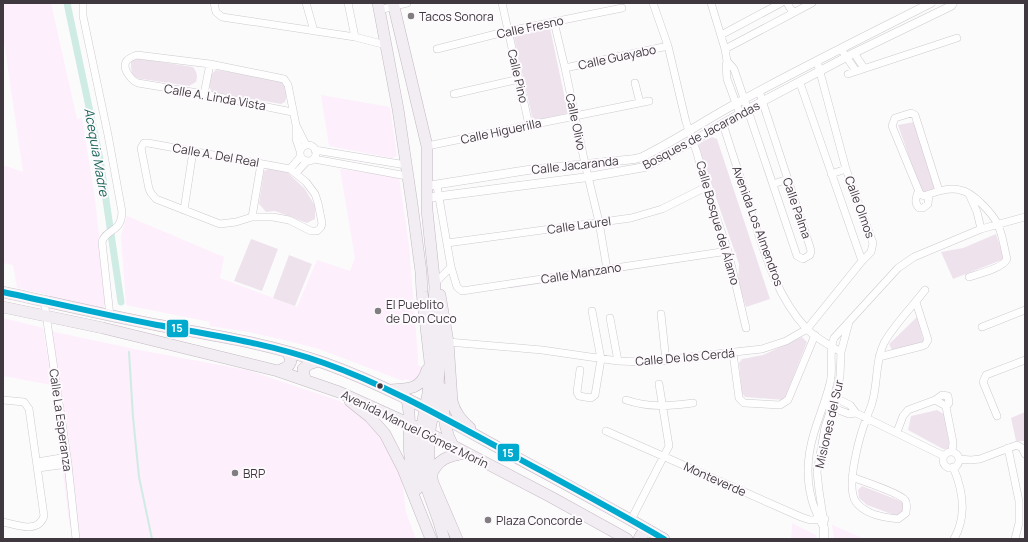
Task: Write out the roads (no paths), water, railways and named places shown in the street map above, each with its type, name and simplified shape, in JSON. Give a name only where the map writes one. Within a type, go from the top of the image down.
[{"type":"main road","points":[[394,5],[406,62],[427,146],[432,186],[426,198],[435,287],[434,302]]},
{"type":"main road","points":[[379,6],[407,170],[421,272],[434,413],[453,446]]},
{"type":"main road","points":[[390,65],[406,62]]},
{"type":"main road","points":[[428,222],[433,228],[435,238],[438,280],[448,342],[452,401],[454,409],[462,420],[485,440]]},
{"type":"main road","points":[[421,272],[426,288],[434,302],[441,329],[445,373],[434,413],[419,442],[420,466],[438,518],[443,539]]},
{"type":"main road","name":"Avenida Manuel Gómez Morín","points":[[3,292],[110,316],[230,339],[288,352],[318,361],[365,379],[434,413],[664,539]]},
{"type":"main road","name":"Avenida Manuel Gómez Morín","points":[[3,307],[103,328],[305,379],[339,392],[425,431],[465,453],[524,482],[627,539]]},
{"type":"main road","points":[[278,371],[289,365],[290,361],[288,352]]},
{"type":"main road","points":[[305,379],[303,369],[309,364],[318,361]]},
{"type":"main road","points":[[388,390],[407,389],[418,385],[425,376],[430,362]]},
{"type":"main road","points":[[339,392],[370,417],[385,434],[403,469],[431,539]]},
{"type":"main road","points":[[407,400],[410,425],[410,452],[414,480],[429,516],[443,539]]},
{"type":"main road","points":[[425,431],[431,476],[457,539]]},
{"type":"main road","points":[[431,476],[434,469],[445,458],[452,455],[465,453]]},
{"type":"main road","points":[[612,531],[625,527],[631,520]]},
{"type":"main road","points":[[639,539],[642,534],[649,530]]},
{"type":"street","points":[[83,3],[83,16],[108,135],[122,212],[120,223],[116,230],[104,237],[102,242],[110,316]]},
{"type":"street","points":[[214,3],[216,12],[222,17],[314,31],[386,45]]},
{"type":"street","points":[[306,3],[314,31]]},
{"type":"street","points":[[348,3],[355,38]]},
{"type":"street","points":[[379,6],[407,3]]},
{"type":"street","name":"Calle Pino","points":[[502,3],[529,125]]},
{"type":"street","name":"Calle Bosque del Álamo","points":[[653,3],[668,46],[706,187],[728,251],[746,328]]},
{"type":"street","points":[[711,3],[725,50],[727,61],[727,79],[740,114]]},
{"type":"street","points":[[721,35],[781,3]]},
{"type":"street","points":[[788,3],[793,13]]},
{"type":"street","points":[[725,50],[812,3]]},
{"type":"street","name":"Calle Jacaranda","points":[[432,186],[528,170],[642,156],[690,132],[736,104],[817,60],[931,3]]},
{"type":"street","name":"Bosques de Jacarandas","points":[[426,198],[588,177],[645,167],[693,142],[748,109],[851,55],[950,6],[953,3]]},
{"type":"street","name":"Calle Fresno","points":[[437,48],[508,31],[622,8]]},
{"type":"street","name":"Calle Olivo","points":[[554,22],[599,222],[607,269]]},
{"type":"street","points":[[890,24],[895,34]]},
{"type":"street","points":[[848,74],[957,38]]},
{"type":"street","name":"Calle Guayabo","points":[[565,68],[668,46]]},
{"type":"street","points":[[841,49],[851,55],[864,68]]},
{"type":"street","name":"Calle A. Linda Vista","points":[[210,64],[137,55],[129,59],[126,64],[130,77],[138,83],[204,94],[292,112]]},
{"type":"street","points":[[851,55],[856,71]]},
{"type":"street","name":"Calle Olmos","points":[[800,83],[862,261],[870,252],[873,243],[846,169],[817,60]]},
{"type":"street","name":"Calle Palma","points":[[727,61],[734,68],[797,256],[801,259],[807,258],[811,253],[810,247],[759,91]]},
{"type":"street","points":[[204,94],[210,64],[284,79],[288,84],[292,112],[296,125],[306,145],[311,146],[315,150],[407,170]]},
{"type":"street","points":[[454,94],[519,79]]},
{"type":"street","points":[[635,83],[640,103]]},
{"type":"street","name":"Calle Higuerilla","points":[[427,146],[649,101]]},
{"type":"street","points":[[939,191],[917,117],[914,113],[911,113],[895,118],[892,122],[892,126],[918,192],[922,196],[939,191],[960,189],[977,198],[998,224],[1007,259],[1006,262],[1002,265],[969,277]]},
{"type":"street","name":"Avenida Los Almendros","points":[[723,124],[758,234],[775,278],[791,309],[806,328],[831,347],[841,352]]},
{"type":"street","points":[[296,125],[296,139],[300,154],[304,161],[310,160],[407,170]]},
{"type":"street","name":"Calle A. Del Real","points":[[184,210],[156,199],[151,193],[141,151],[142,144],[148,143],[293,171]]},
{"type":"street","points":[[293,171],[300,154],[306,145]]},
{"type":"street","points":[[293,171],[316,155],[315,150]]},
{"type":"street","points":[[193,152],[184,210],[220,224],[236,222],[252,217],[280,218],[289,220],[311,231],[319,229],[322,223],[315,194],[306,182],[293,171]]},
{"type":"street","points":[[252,217],[261,164]]},
{"type":"street","points":[[831,174],[846,169]]},
{"type":"street","points":[[528,170],[530,185]]},
{"type":"street","points":[[774,184],[788,179]]},
{"type":"street","name":"Calle Manzano","points":[[432,186],[439,197],[451,267],[456,286],[462,291],[728,251]]},
{"type":"street","name":"Calle Laurel","points":[[447,243],[631,218],[662,209],[706,187]]},
{"type":"street","points":[[918,192],[915,200],[919,208],[923,208],[928,204],[929,194]]},
{"type":"street","points":[[969,194],[977,212],[981,229]]},
{"type":"street","points":[[977,212],[986,209]]},
{"type":"street","points":[[831,347],[832,341],[836,334],[906,262],[922,253],[981,229],[1025,218]]},
{"type":"street","name":"Calle De los Cerdá","points":[[448,342],[542,350],[618,361],[643,362],[666,361],[762,349],[775,346],[786,341],[806,328],[862,261]]},
{"type":"street","points":[[438,280],[451,267]]},
{"type":"street","points":[[852,476],[904,499],[906,503],[906,513],[898,519],[882,517],[863,508],[856,502],[853,491],[852,476],[866,418],[875,394],[880,357],[884,343],[925,290]]},
{"type":"street","name":"Calle La Esperanza","points":[[44,301],[68,461],[76,539]]},
{"type":"street","points":[[880,357],[922,346],[927,343],[928,340],[916,302]]},
{"type":"street","points":[[982,327],[1025,310]]},
{"type":"street","points":[[580,370],[577,392],[579,396],[592,398],[595,395],[601,358],[592,311]]},
{"type":"street","points":[[661,314],[666,361]]},
{"type":"street","points":[[610,318],[618,361]]},
{"type":"street","name":"Misiones del Sur","points":[[822,519],[818,490],[818,472],[825,427],[835,398],[840,376],[841,352],[849,322]]},
{"type":"street","points":[[733,353],[739,398],[742,402],[780,404],[788,400],[815,335]]},
{"type":"street","name":"Misiones del Sur","points":[[822,519],[811,498],[808,483],[808,469],[814,434],[827,395],[832,369],[831,347]]},
{"type":"street","points":[[997,416],[983,382],[986,375],[1024,361],[1025,369]]},
{"type":"street","points":[[631,520],[669,446],[659,384]]},
{"type":"street","points":[[827,395],[850,405],[856,413],[944,456]]},
{"type":"street","points":[[3,400],[24,402],[29,409],[44,512],[42,521],[33,527],[3,522]]},
{"type":"street","points":[[626,400],[639,404],[663,406],[693,403]]},
{"type":"street","points":[[897,432],[903,416],[908,410],[935,400],[944,405],[946,408],[953,442],[952,452]]},
{"type":"street","points":[[824,404],[849,414],[856,413]]},
{"type":"street","name":"Monteverde","points":[[606,431],[801,517],[810,520],[822,519]]},
{"type":"street","points":[[959,459],[971,460],[990,457],[1017,445],[1022,448],[1025,454]]},
{"type":"street","points":[[1008,448],[1022,501],[1015,539]]},
{"type":"street","points":[[944,456],[952,452],[957,454],[959,459],[958,463],[953,468]]},
{"type":"street","points":[[944,456],[943,461],[946,466],[953,468]]},
{"type":"street","points":[[38,465],[68,461]]},
{"type":"street","points":[[953,468],[959,482],[963,510],[958,532],[954,539]]},
{"type":"street","points":[[822,519],[824,539]]},
{"type":"waterway","name":"Acequia Madre","points":[[67,3],[100,159],[121,302]]},
{"type":"waterway","name":"Acequia Madre","points":[[129,352],[139,477],[152,539]]},
{"type":"place","name":"Tacos Sonora","points":[[411,16]]},
{"type":"place","name":"El Pueblito de Don Cuco","points":[[378,311]]},
{"type":"place","name":"BRP","points":[[235,473]]},
{"type":"place","name":"Plaza Concorde","points":[[488,520]]}]
